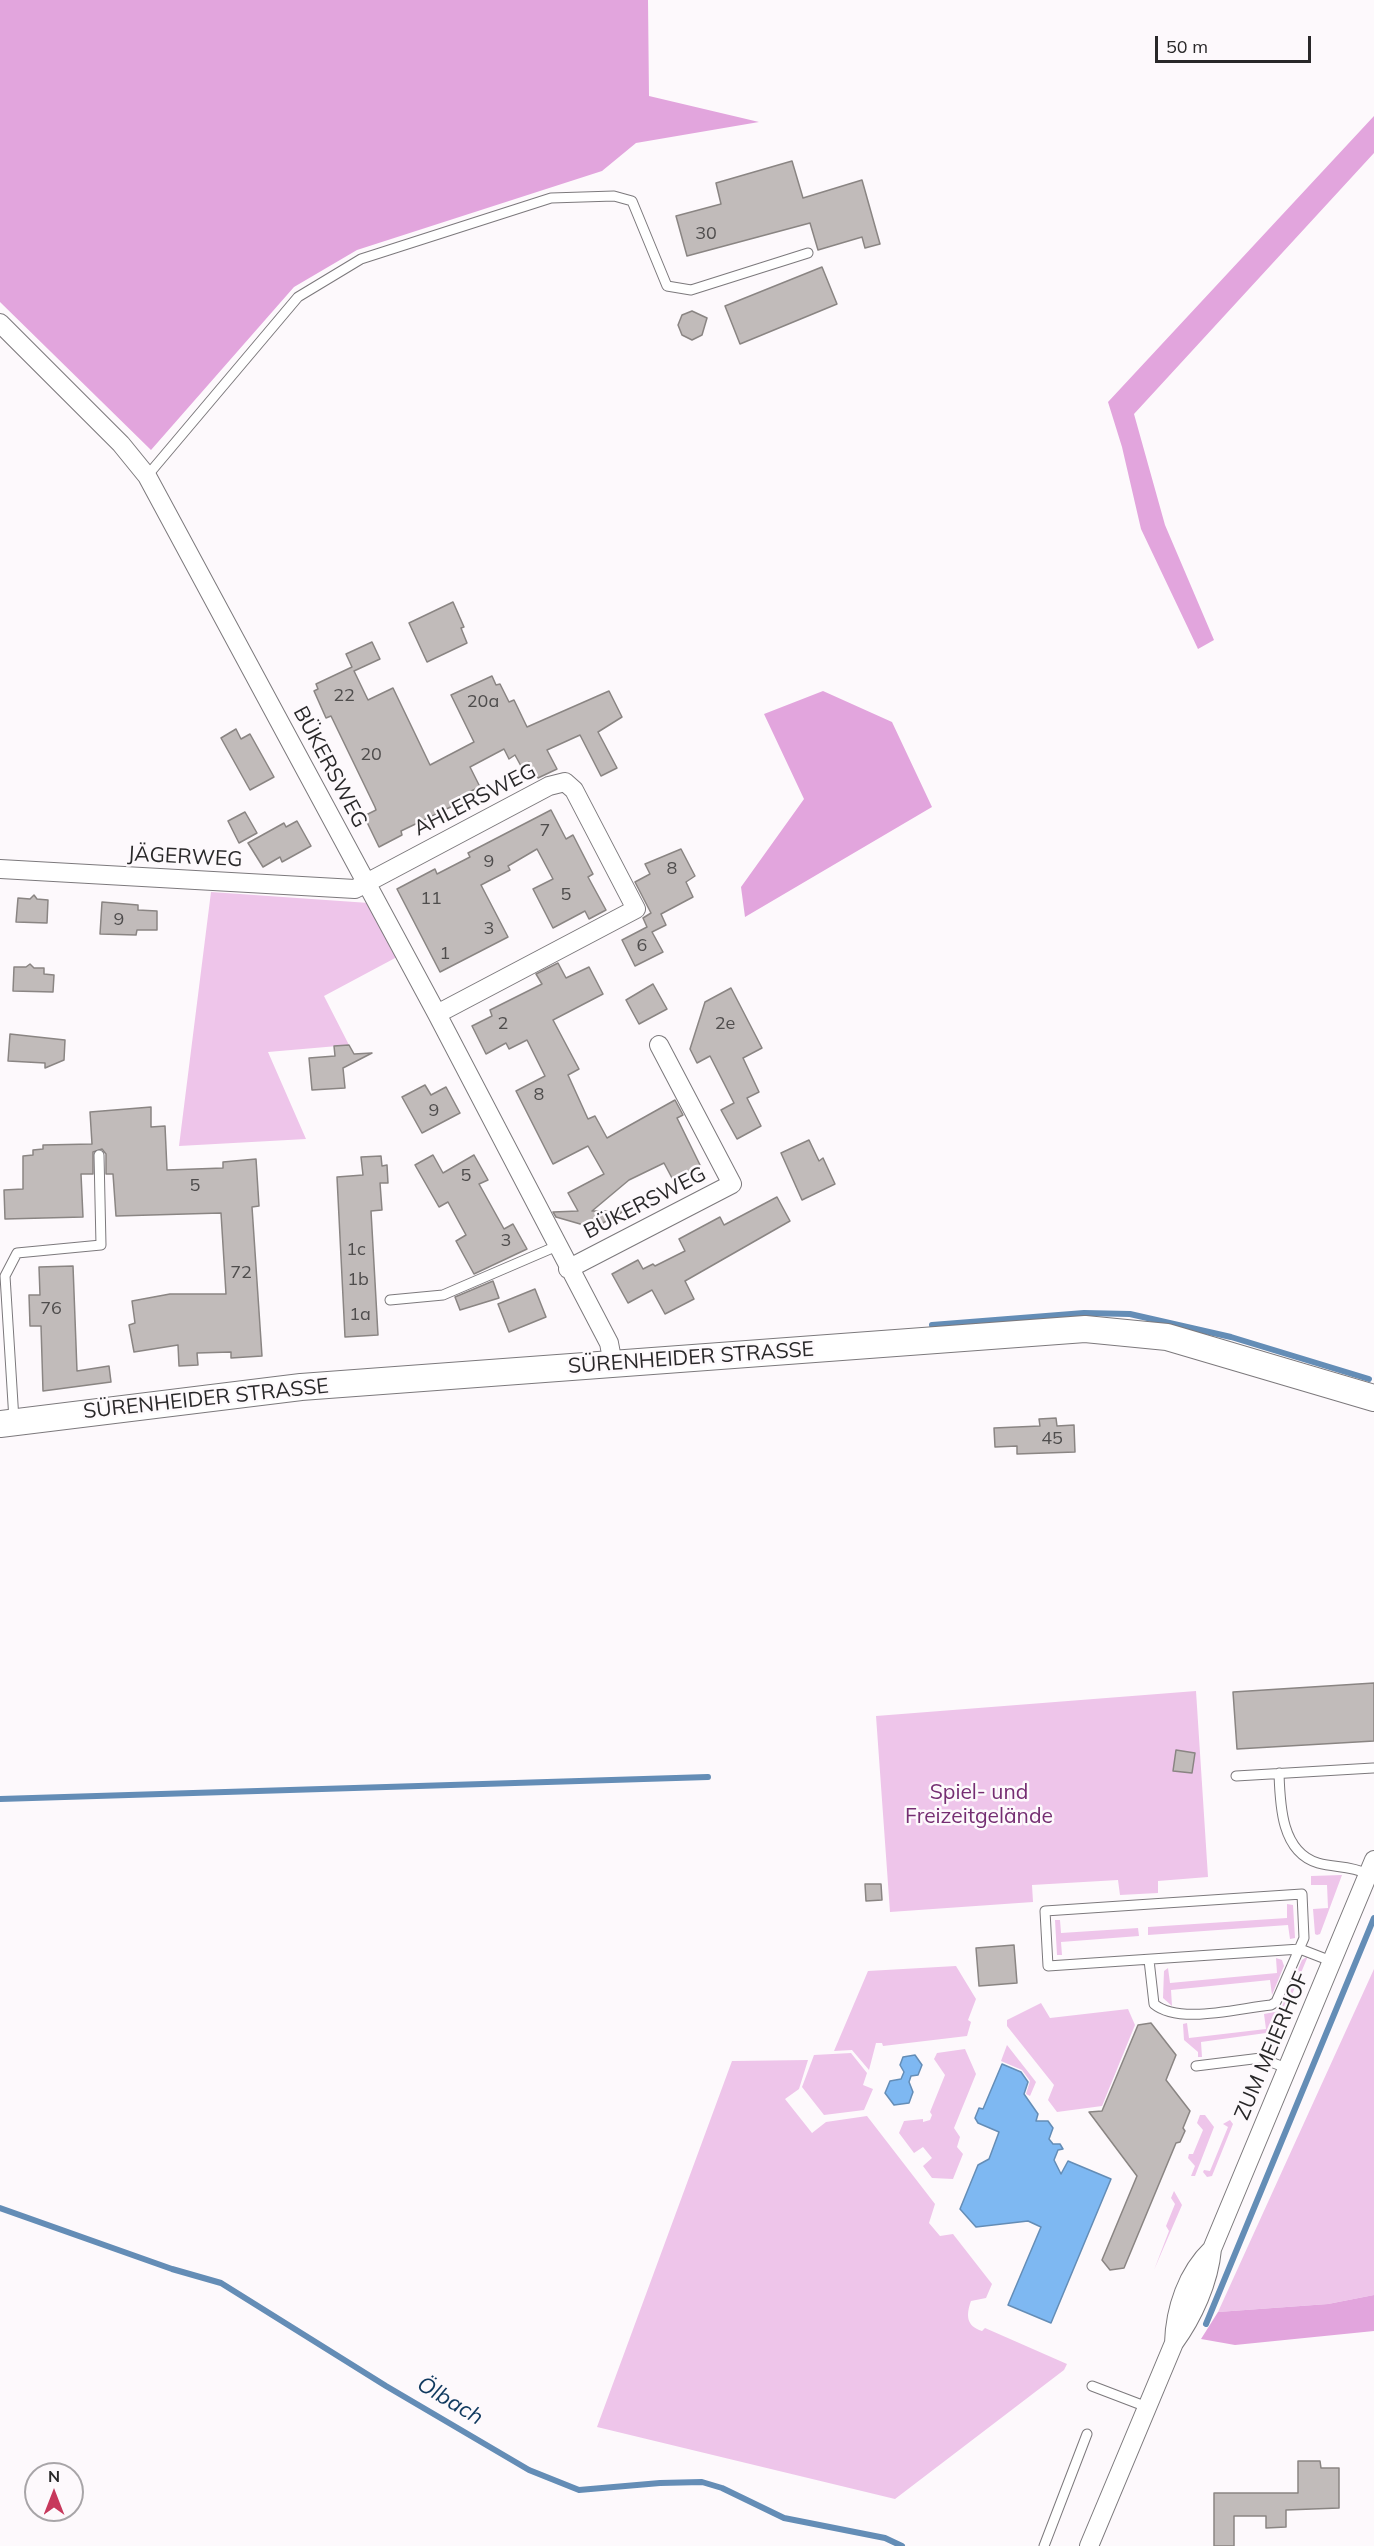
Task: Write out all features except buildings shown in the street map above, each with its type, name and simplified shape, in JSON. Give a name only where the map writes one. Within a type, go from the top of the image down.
[{"type":"main road","name":"SÜRENHEIDER STRASSE","points":[[7,1423],[301,1387],[1095,1329],[1167,1337],[1374,1398]]},
{"type":"street","name":"BÜKERSWEG","points":[[0,323],[121,444],[147,476],[437,1014],[568,1269],[609,1342],[612,1364]]},
{"type":"street","name":"AHLERSWEG","points":[[367,883],[549,786],[565,782],[574,790],[636,909],[437,1014]]},
{"type":"street","name":"JÄGERWEG","points":[[0,869],[355,889],[367,883]]},
{"type":"street","name":"BÜKERSWEG","points":[[568,1269],[732,1184],[659,1045]]},
{"type":"street","name":"ZUM MEIERHOF","points":[[1089,2546],[1174,2343],[1174,2319],[1184,2293],[1197,2263],[1212,2249],[1371,1867]]},
{"type":"lane","points":[[147,476],[298,297],[361,259],[550,198],[614,196],[632,201],[667,286],[691,290],[808,253]]},
{"type":"lane","points":[[7,1423],[5,1276],[17,1253],[100,1245],[99,1155]]},
{"type":"lane","points":[[390,1300],[443,1295],[557,1246]]},
{"type":"lane","points":[[1236,1776],[1373,1768]]},
{"type":"lane","points":[[1280,1773],[1281,1814],[1299,1850],[1308,1859],[1320,1863],[1371,1867]]},
{"type":"lane","points":[[1149,1960],[1154,2004],[1162,2011],[1178,2015],[1271,2005],[1276,2001],[1300,1949],[1304,1938],[1302,1894],[1045,1911],[1048,1966],[1300,1949],[1331,1961]]},
{"type":"lane","points":[[1196,2066],[1261,2058],[1286,2068]]},
{"type":"lane","points":[[1092,2386],[1147,2407]]},
{"type":"lane","points":[[1044,2546],[1087,2434]]},
{"type":"green space","points":[[211,892],[369,903],[397,957],[324,996],[349,1045],[268,1052],[306,1139],[179,1146]]},
{"type":"green space","name":"Spiel- und Freizeitgelände","points":[[1196,1691],[1208,1877],[1158,1881],[1158,1893],[1120,1895],[1118,1880],[1032,1885],[1033,1902],[890,1912],[876,1716]]},
{"type":"green space","points":[[1342,1875],[1320,1934],[1317,1935],[1315,1934],[1313,1909],[1328,1908],[1327,1885],[1311,1885],[1311,1876]]},
{"type":"green space","points":[[1287,1904],[1293,1905],[1295,1938],[1290,1939],[1288,1925],[1148,1935],[1148,1927],[1287,1918]]},
{"type":"green space","points":[[1055,1920],[1060,1920],[1061,1933],[1138,1928],[1139,1936],[1061,1942],[1062,1955],[1057,1955]]},
{"type":"green space","points":[[1308,1956],[1283,2016],[1282,2027],[1273,2049],[1268,2048],[1266,2033],[1201,2042],[1202,2057],[1198,2057],[1198,2052],[1184,2040],[1183,2024],[1187,2023],[1189,2038],[1266,2029],[1264,2014],[1280,2011],[1302,1960]]},
{"type":"green space","points":[[1276,1958],[1282,1960],[1284,1966],[1272,1995],[1270,1980],[1171,1990],[1172,2006],[1163,1998],[1164,1971],[1168,1968],[1170,1983],[1277,1973]]},
{"type":"green space","points":[[956,1966],[976,1999],[968,2020],[971,2022],[967,2036],[883,2046],[882,2043],[876,2043],[869,2070],[852,2050],[834,2051],[868,1971]]},
{"type":"green space","points":[[1374,1969],[1374,2295],[1328,2304],[1218,2312]]},
{"type":"green space","points":[[1041,2003],[1050,2018],[1128,2009],[1135,2025],[1102,2106],[1057,2112],[1048,2100],[1054,2085],[1007,2026],[1007,2020]]},
{"type":"green space","points":[[1007,2045],[1036,2082],[1030,2096],[1026,2094],[1030,2081],[1022,2070],[1001,2061]]},
{"type":"green space","points":[[965,2049],[976,2074],[954,2128],[960,2137],[957,2147],[963,2154],[953,2179],[932,2178],[923,2166],[932,2158],[923,2147],[914,2153],[899,2133],[904,2121],[930,2120],[932,2115],[930,2112],[945,2075],[934,2059],[937,2053]]},
{"type":"green space","points":[[851,2053],[867,2073],[863,2085],[873,2089],[864,2110],[824,2115],[802,2087],[814,2055]]},
{"type":"green space","points":[[808,2060],[799,2089],[785,2099],[812,2133],[826,2122],[867,2116],[935,2204],[929,2223],[940,2236],[953,2234],[992,2284],[986,2298],[971,2301],[968,2311],[970,2323],[977,2329],[982,2331],[985,2328],[1067,2364],[1064,2370],[895,2499],[597,2427],[732,2061]]},
{"type":"green space","points":[[1200,2115],[1205,2115],[1214,2127],[1195,2176],[1191,2176],[1195,2166],[1188,2158],[1189,2154],[1193,2154],[1203,2130],[1197,2123]]},
{"type":"green space","points":[[1230,2120],[1233,2124],[1212,2176],[1207,2177],[1203,2172],[1204,2170],[1210,2171],[1228,2127],[1223,2124]]},
{"type":"green space","points":[[1174,2191],[1182,2205],[1154,2270],[1169,2231],[1166,2226],[1175,2204],[1171,2198]]},
{"type":"shaded area","points":[[0,0],[648,0],[649,96],[759,122],[636,143],[602,171],[357,250],[294,287],[151,450],[0,302]]},
{"type":"shaded area","points":[[1374,116],[1374,153],[1134,414],[1165,525],[1214,640],[1198,649],[1141,529],[1122,447],[1108,402]]},
{"type":"shaded area","points":[[823,691],[892,722],[932,807],[745,917],[741,887],[804,799],[764,714]]},
{"type":"shaded area","points":[[1374,2295],[1374,2331],[1235,2345],[1201,2339],[1218,2312],[1328,2304]]},
{"type":"water","points":[[915,2055],[922,2065],[918,2075],[911,2076],[909,2082],[913,2092],[909,2103],[894,2105],[885,2093],[890,2081],[901,2079],[904,2072],[900,2065],[903,2057]]},
{"type":"water","points":[[1002,2064],[1021,2072],[1028,2082],[1024,2094],[1038,2114],[1036,2121],[1048,2121],[1053,2128],[1049,2139],[1053,2144],[1060,2144],[1063,2149],[1058,2150],[1054,2160],[1061,2174],[1068,2161],[1111,2179],[1051,2323],[1008,2305],[1041,2227],[1028,2221],[976,2227],[960,2209],[978,2165],[989,2159],[999,2132],[978,2123],[975,2118],[979,2108],[983,2109]]},
{"type":"waterway","points":[[932,1325],[1084,1313],[1130,1314],[1231,1337],[1369,1379]]},
{"type":"waterway","points":[[0,1799],[708,1777]]},
{"type":"waterway","points":[[1206,2324],[1374,1918]]},
{"type":"waterway","name":"Ölbach","points":[[0,2208],[172,2269],[221,2283],[386,2386],[529,2470],[579,2490],[702,2482],[722,2488],[784,2518],[885,2538],[902,2546]]}]
